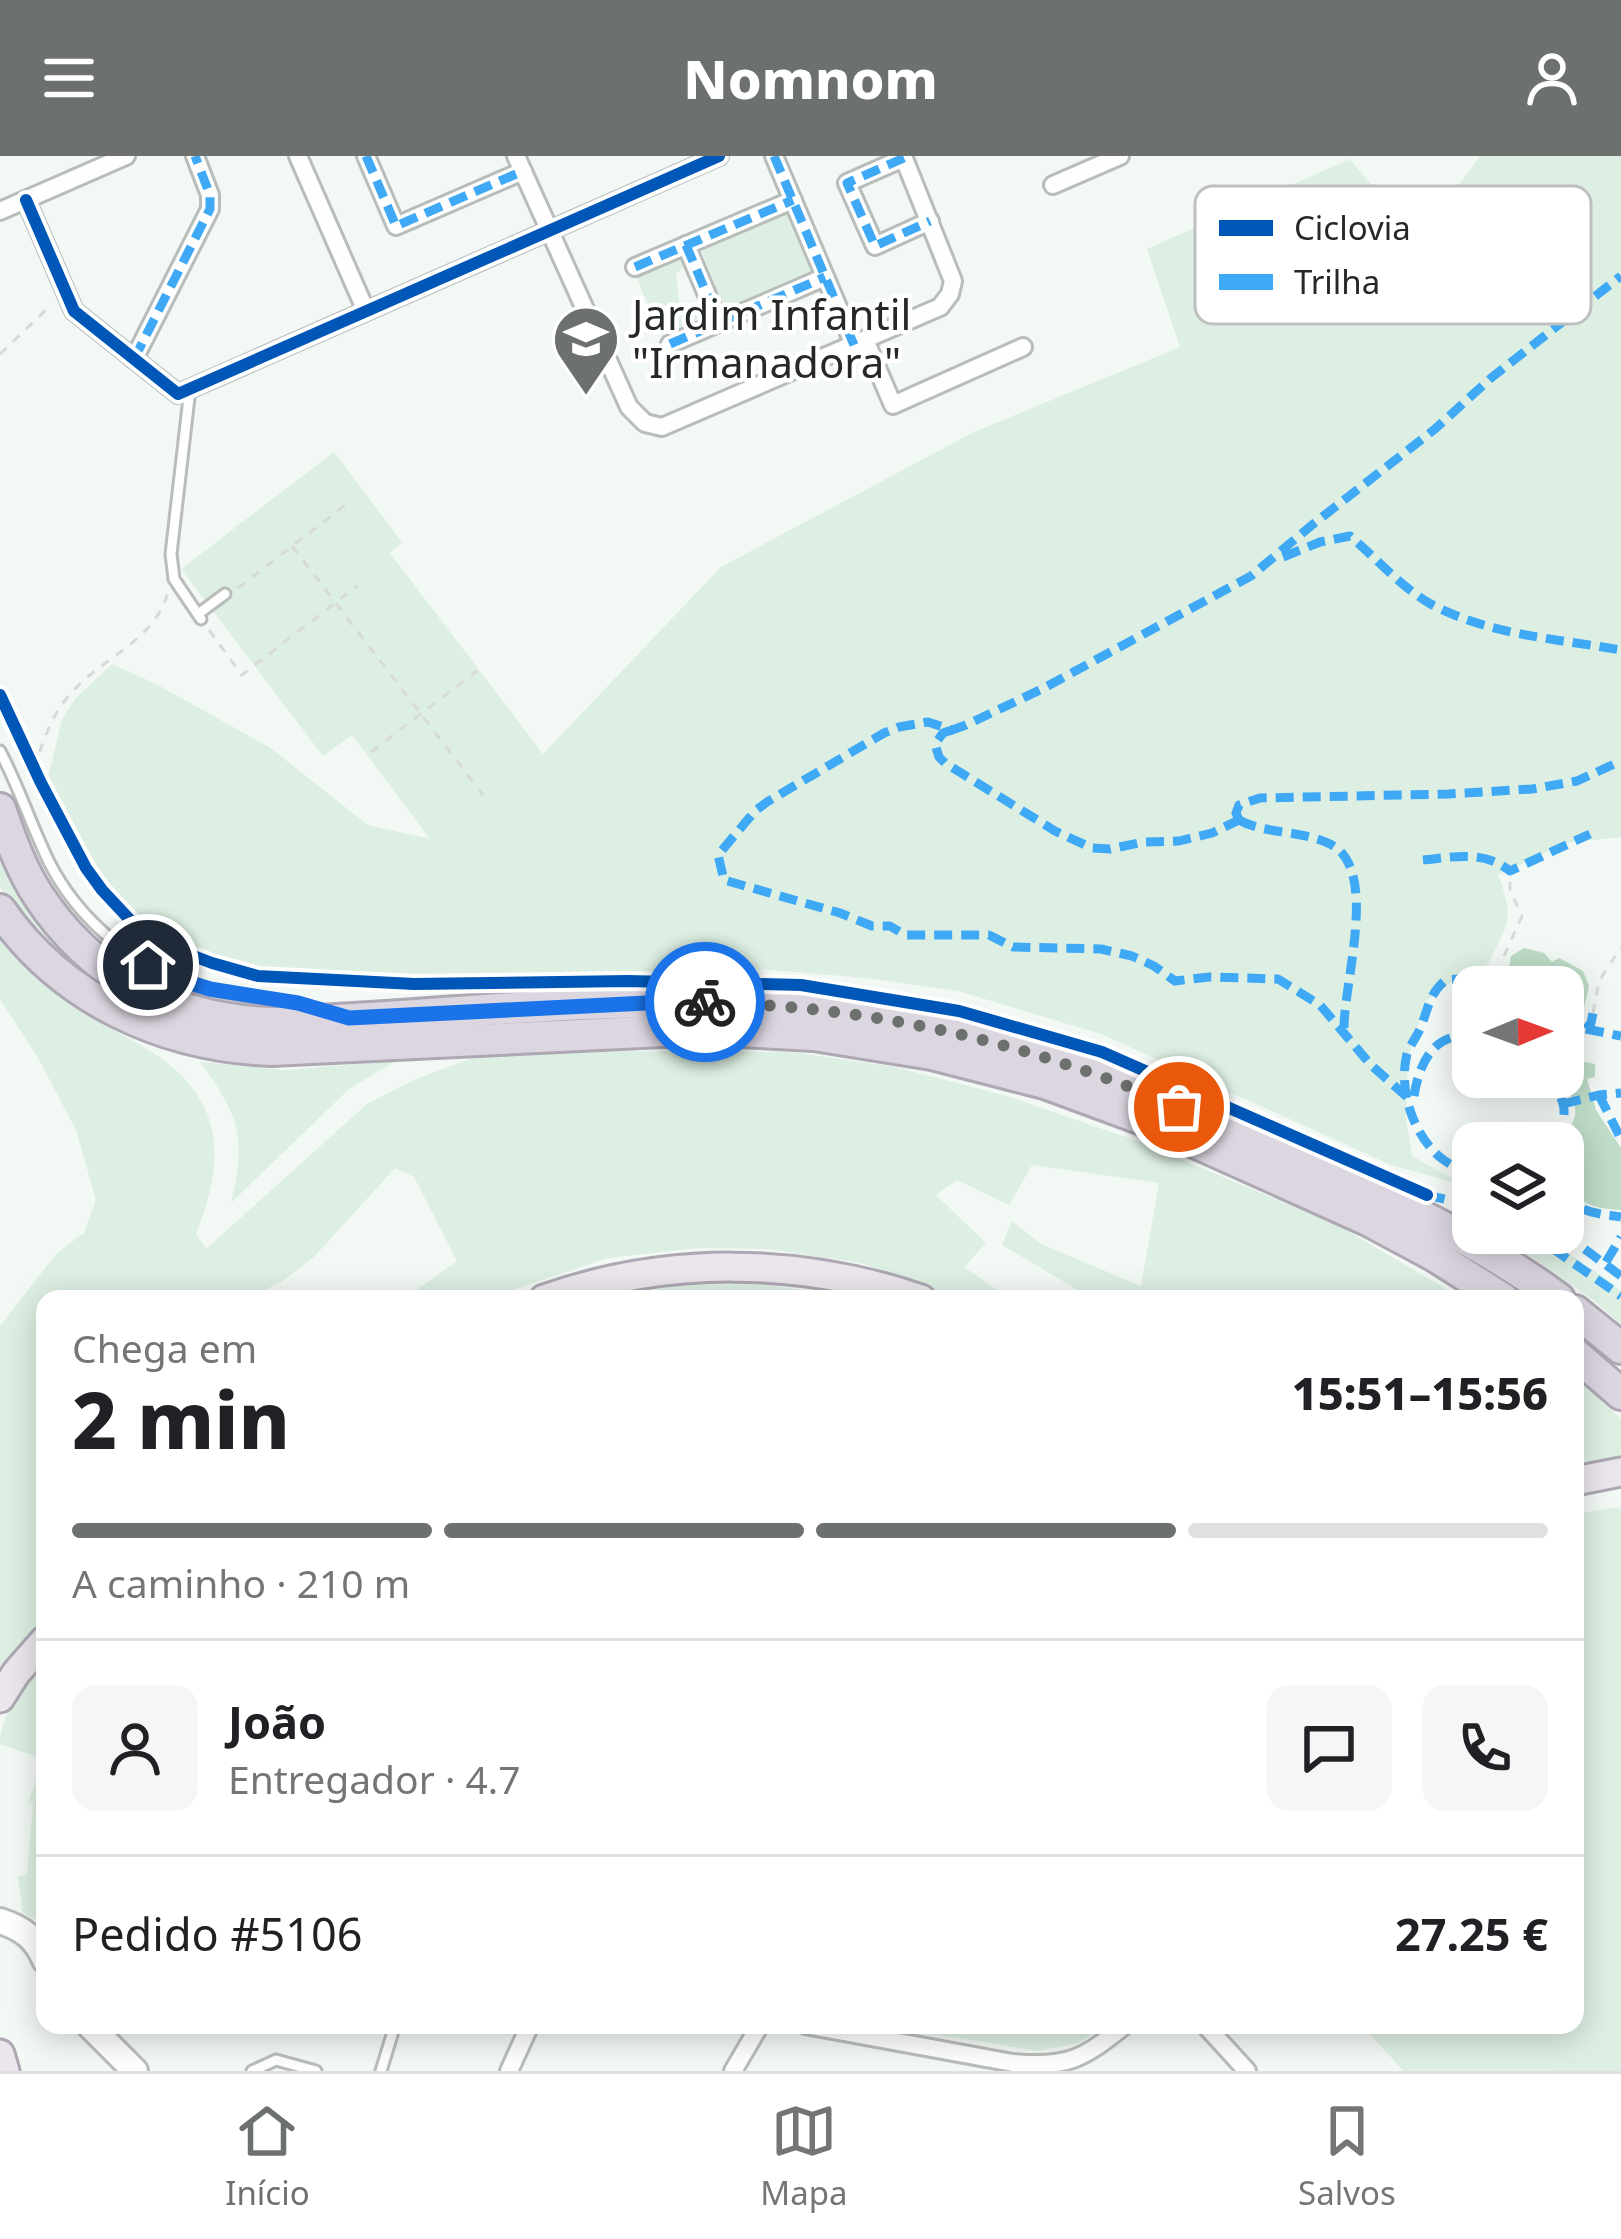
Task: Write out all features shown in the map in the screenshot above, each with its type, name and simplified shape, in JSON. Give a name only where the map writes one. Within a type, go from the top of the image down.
[{"type":"highway","points":[[0,809],[36,893],[78,945],[119,979],[164,1002],[225,1019],[274,1023],[703,1002],[830,1011],[963,1034],[1077,1066],[1346,1179],[1434,1221],[1545,1290]]},
{"type":"highway","points":[[0,910],[41,958],[103,1005],[170,1034],[230,1048],[271,1050],[704,1028],[849,1040],[974,1063],[1065,1090],[1167,1130],[1352,1212],[1489,1290]]},
{"type":"highway","points":[[1584,1318],[1621,1348]]},
{"type":"highway","points":[[1584,1360],[1621,1394]]},
{"type":"main road","points":[[1451,1266],[1468,1290]]},
{"type":"main road","points":[[576,1290],[621,1277],[712,1267],[826,1274],[890,1290]]},
{"type":"main road","points":[[1584,1351],[1621,1360]]},
{"type":"main road","points":[[1584,1479],[1621,1472]]},
{"type":"main road","points":[[0,1698],[36,1650]]},
{"type":"main road","points":[[0,2054],[5,2071]]},
{"type":"street","points":[[0,211],[126,156]]},
{"type":"street","points":[[134,359],[210,209],[210,195],[195,156]]},
{"type":"street","points":[[298,156],[366,311]]},
{"type":"street","points":[[366,156],[396,226],[519,164],[629,407],[640,420],[662,428],[940,307],[950,294],[953,281],[931,221],[903,157],[847,183],[875,246],[931,221]]},
{"type":"street","points":[[26,200],[74,311],[184,392],[719,156]]},
{"type":"street","points":[[774,156],[825,277],[893,406],[1023,347]]},
{"type":"street","points":[[1053,185],[1112,158]]},
{"type":"street","points":[[635,267],[793,200]]},
{"type":"street","points":[[686,245],[719,322]]},
{"type":"street","points":[[670,344],[825,277]]},
{"type":"street","points":[[0,1921],[36,1943]]},
{"type":"street","points":[[0,1938],[36,1956]]},
{"type":"street","points":[[98,2034],[135,2071]]},
{"type":"street","points":[[509,2071],[526,2034]]},
{"type":"street","points":[[734,2071],[755,2034]]},
{"type":"street","points":[[855,2034],[1041,2066],[1068,2062],[1093,2051],[1114,2034]]},
{"type":"street","points":[[1212,2034],[1247,2071]]},
{"type":"lane","points":[[184,392],[171,554],[174,580],[200,616],[225,594]]},
{"type":"lane","points":[[0,752],[58,878],[83,912],[120,947],[194,985],[298,1003],[349,1018]]},
{"type":"lane","points":[[381,2071],[392,2034]]},
{"type":"lane","points":[[252,2071],[276,2060],[316,2071]]},
{"type":"path","points":[[0,354],[66,292]]},
{"type":"path","points":[[236,589],[350,502]]},
{"type":"path","points":[[292,546],[482,795]]},
{"type":"path","points":[[38,776],[50,721],[74,688],[147,632],[169,591],[172,567]]},
{"type":"path","points":[[200,616],[242,675],[357,586]]},
{"type":"path","points":[[370,752],[477,671]]},
{"type":"path","points":[[26,751],[38,776]]},
{"type":"path","points":[[1504,956],[1522,916],[1510,890],[1510,872]]},
{"type":"path","points":[[1592,1013],[1599,981],[1621,947]]},
{"type":"shaded area","points":[[1480,156],[1621,156],[1621,837],[1565,843],[1498,875],[1507,921],[1488,964],[1452,966],[1452,982],[1425,1002],[1408,1059],[1406,1118],[1412,1156],[1452,1182],[1391,1165],[1101,1034],[958,991],[731,967],[530,981],[284,975],[214,961],[160,937],[119,902],[89,867],[47,782],[62,719],[76,698],[112,664],[269,747],[368,825],[430,839],[352,735],[323,756],[181,569],[334,452],[402,542],[390,553],[543,754],[721,567],[974,432],[1180,347],[1147,249],[1195,228],[1195,324],[1591,324],[1591,186],[1458,186]]},
{"type":"shaded area","points":[[1350,159],[1372,186],[1289,186]]},
{"type":"shaded area","points":[[795,207],[822,270],[726,311],[700,247]]},
{"type":"shaded area","points":[[681,253],[685,264],[676,275],[679,301],[693,313],[704,311],[709,321],[663,342],[635,273]]},
{"type":"shaded area","points":[[0,852],[51,937],[152,1016],[73,970],[30,930],[0,887]]},
{"type":"shaded area","points":[[0,938],[61,995],[155,1054],[195,1092],[213,1135],[212,1182],[196,1234],[206,1249],[367,1104],[475,1057],[584,1051],[792,1052],[895,1067],[1007,1096],[1143,1143],[1341,1227],[1446,1290],[1078,1290],[1002,1245],[1012,1221],[1041,1244],[1141,1286],[1159,1183],[1032,1165],[1009,1205],[957,1180],[936,1195],[986,1243],[964,1267],[997,1290],[935,1290],[861,1263],[766,1249],[699,1248],[608,1258],[512,1290],[417,1290],[457,1261],[414,1177],[395,1168],[314,1257],[264,1290],[36,1290],[36,1630],[0,1666],[0,1326],[57,1253],[84,1233],[96,1200],[76,1130],[0,999]]},
{"type":"shaded area","points":[[1524,948],[1544,953],[1552,962],[1559,958],[1574,966],[1510,966],[1511,956]]},
{"type":"shaded area","points":[[396,1061],[349,1089],[231,1203],[238,1161],[236,1128],[224,1097],[200,1062],[286,1070]]},
{"type":"shaded area","points":[[1584,1062],[1595,1064],[1595,1077],[1587,1079],[1596,1110],[1621,1148],[1621,1210],[1584,1202],[1584,1122],[1573,1122],[1572,1098],[1584,1098]]},
{"type":"shaded area","points":[[1527,1254],[1570,1254],[1612,1283],[1621,1292],[1621,1325],[1584,1290]]},
{"type":"shaded area","points":[[709,1283],[803,1290],[638,1290]]},
{"type":"shaded area","points":[[1584,1385],[1621,1419],[1621,1461],[1584,1467]]},
{"type":"shaded area","points":[[1621,1507],[1621,2071],[1404,2071],[1369,2034],[1584,2034],[1584,1513]]},
{"type":"shaded area","points":[[36,1672],[36,1757],[0,1744],[9,1710]]},
{"type":"shaded area","points":[[36,1780],[36,1920],[23,1912],[18,1877],[27,1874],[33,1804],[28,1803]]},
{"type":"shaded area","points":[[935,2034],[1093,2034],[1078,2043],[1037,2051]]},
{"type":"marked path","points":[[134,359],[210,209],[210,195],[195,156]]},
{"type":"marked path","points":[[366,156],[396,226],[523,171]]},
{"type":"marked path","points":[[774,156],[854,345]]},
{"type":"marked path","points":[[904,158],[847,183],[875,246],[930,221]]},
{"type":"marked path","points":[[635,267],[793,200]]},
{"type":"marked path","points":[[686,245],[719,323]]},
{"type":"marked path","points":[[1591,300],[1621,276]]},
{"type":"marked path","points":[[670,344],[825,277]]},
{"type":"marked path","points":[[1407,1097],[1371,1065],[1320,1005],[1278,979],[1175,981],[1132,956],[1101,949],[1013,947],[989,935],[905,935],[890,926],[872,926],[724,880],[718,855],[767,802],[884,733],[928,722],[952,730],[966,725],[1251,576],[1560,324]]},
{"type":"marked path","points":[[1283,557],[1350,536],[1408,588],[1451,614],[1523,634],[1621,650]]},
{"type":"marked path","points":[[952,730],[935,744],[945,763],[1055,831],[1092,848],[1179,841],[1239,820]]},
{"type":"marked path","points":[[1239,820],[1239,805],[1260,798],[1532,789],[1577,781],[1621,761]]},
{"type":"marked path","points":[[1239,820],[1319,840],[1345,857],[1356,902],[1344,1033]]},
{"type":"marked path","points":[[1423,860],[1479,858],[1510,871],[1590,834]]},
{"type":"marked path","points":[[1452,980],[1432,996],[1407,1054],[1405,1082],[1410,1110],[1423,1137],[1452,1165]]},
{"type":"marked path","points":[[1584,1029],[1593,1013]]},
{"type":"marked path","points":[[1586,1029],[1621,1036]]},
{"type":"marked path","points":[[1414,1096],[1431,1051],[1452,1038]]},
{"type":"marked path","points":[[1563,1104],[1621,1093]]},
{"type":"marked path","points":[[1599,1095],[1621,1139]]},
{"type":"marked path","points":[[1561,1098],[1563,1122]]},
{"type":"marked path","points":[[1427,1195],[1452,1201]]},
{"type":"marked path","points":[[1584,1210],[1621,1217]]},
{"type":"marked path","points":[[1606,1262],[1621,1237]]},
{"type":"marked path","points":[[1584,1249],[1621,1276]]},
{"type":"marked path","points":[[1560,1254],[1621,1296]]},
{"type":"cycle path","points":[[26,200],[74,311],[178,394],[719,156]]},
{"type":"cycle path","points":[[0,695],[41,783],[102,890],[132,922],[167,946],[212,963],[258,976],[414,984],[801,985],[959,1011],[1102,1052],[1427,1195]]},
{"type":"way so far","points":[[705,1002],[830,1011],[963,1034],[1077,1066],[1179,1107]]},
{"type":"place","name":"Jardim Infantil \"Irmanadora\"","points":[[586,398]]},
{"type":"route","points":[[148,965],[210,989],[298,1003],[349,1018],[705,1002]]}]
